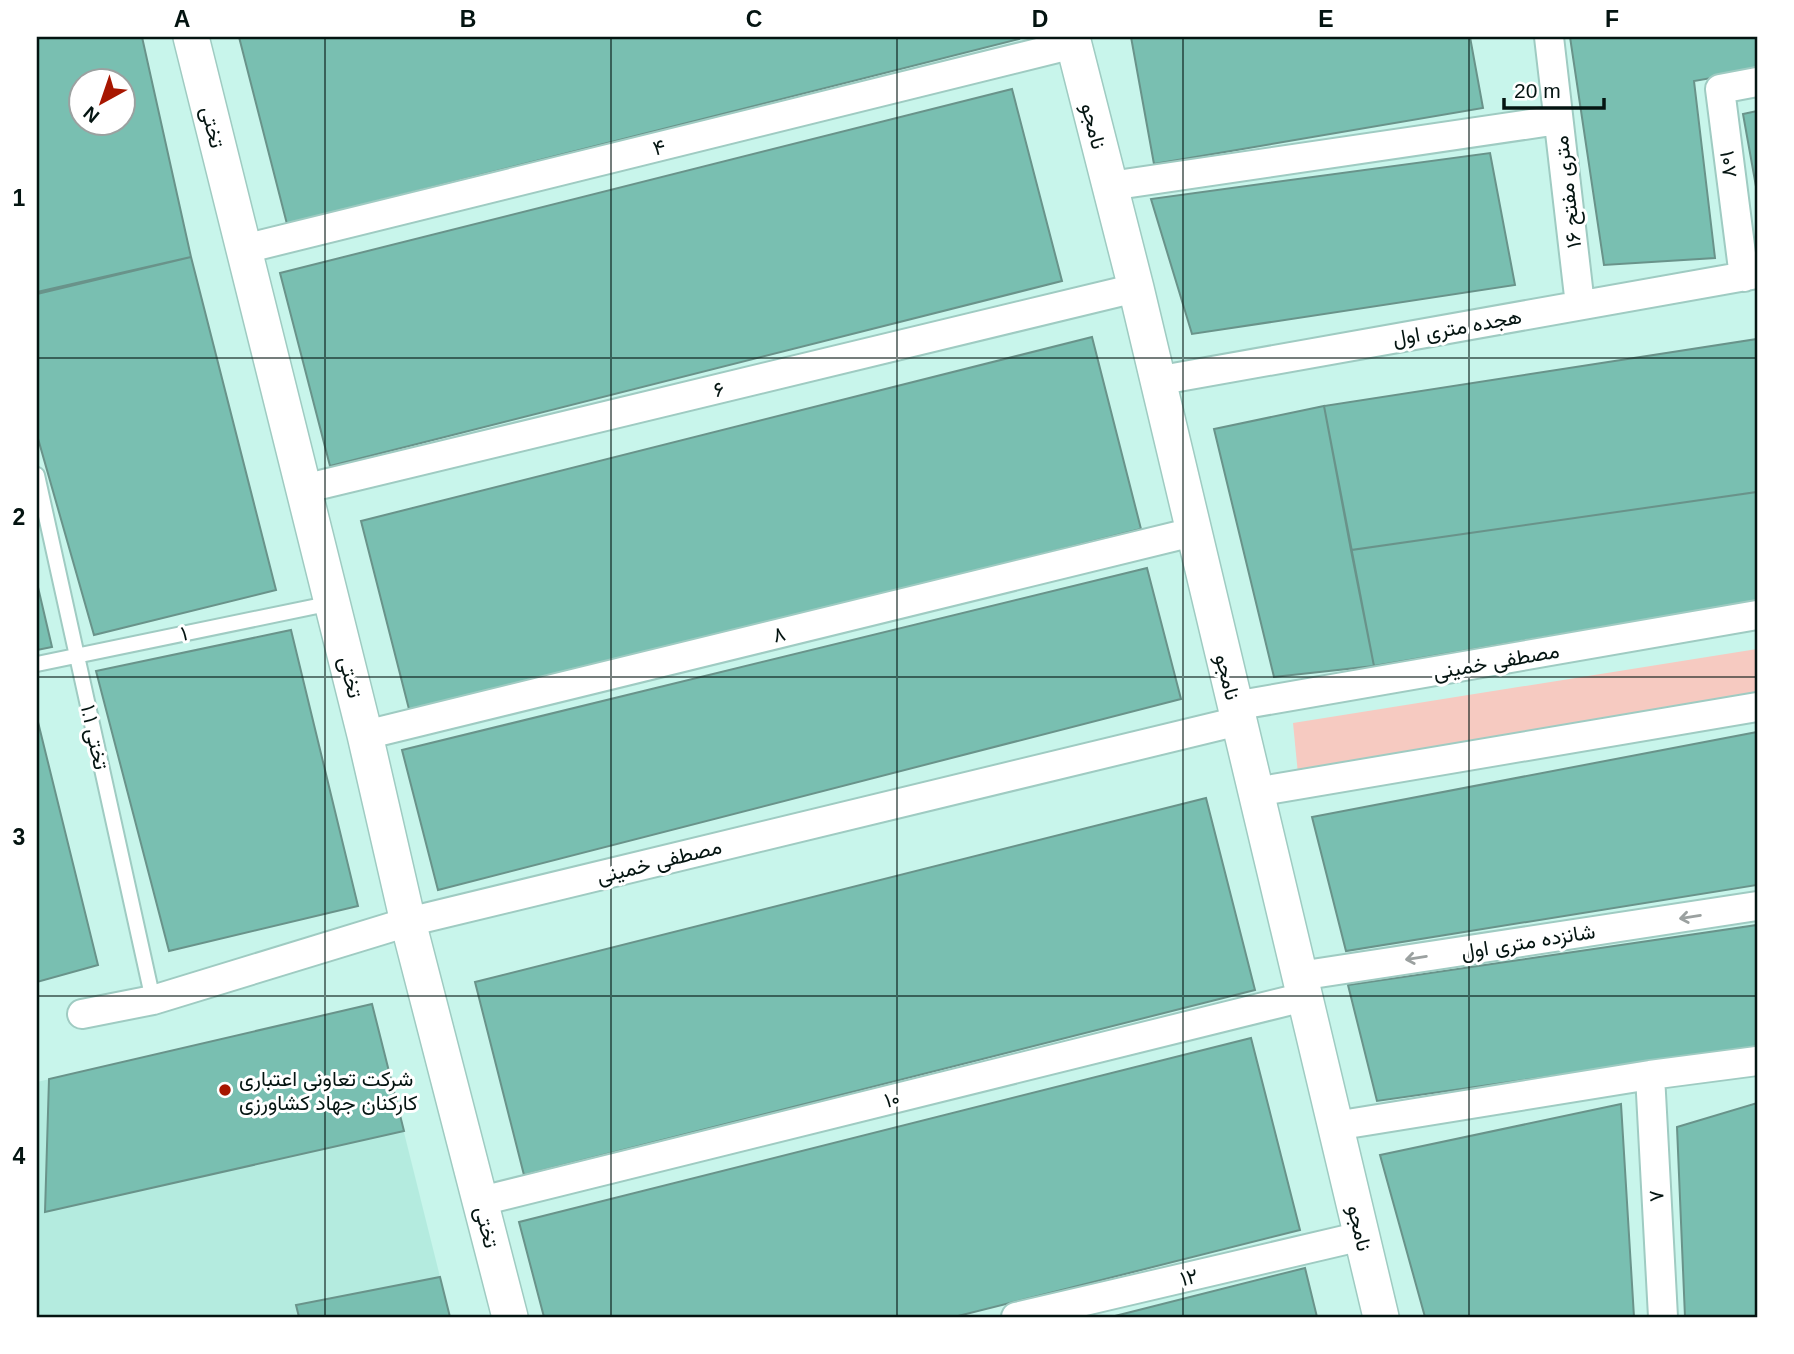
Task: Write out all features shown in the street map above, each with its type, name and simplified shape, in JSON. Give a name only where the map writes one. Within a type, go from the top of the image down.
[{"type":"street","name":"تختی","points":[[191,37],[365,735],[408,922],[510,1317]]},
{"type":"street","name":"۱۶ متری مفتح","points":[[1549,37],[1580,305]]},
{"type":"street","name":"۴","points":[[244,249],[1073,41]]},
{"type":"street","name":"نامجو","points":[[1073,41],[1136,288],[1381,1317]]},
{"type":"street","name":"۱۰۷","points":[[1750,275],[1720,89],[1757,82]]},
{"type":"street","points":[[1110,186],[1558,120]]},
{"type":"street","name":"هجده متری اول","points":[[1156,381],[1750,275]]},
{"type":"street","name":"۶","points":[[303,489],[1136,288]]},
{"type":"street","name":"۸","points":[[365,735],[1193,532]]},
{"type":"street","name":"مصطفی خمینی","points":[[82,1014],[153,1000],[408,922],[1237,713],[1757,615]]},
{"type":"street","points":[[1255,792],[1757,707]]},
{"type":"street","name":"شانزده متری اول","points":[[1301,987],[1757,906]]},
{"type":"street","name":"۱۰","points":[[481,1200],[1301,987]]},
{"type":"street","points":[[1335,1126],[1650,1075],[1757,1061]]},
{"type":"street","name":"۷","points":[[1650,1075],[1663,1317]]},
{"type":"street","name":"۱۲","points":[[1016,1317],[1362,1236]]},
{"type":"lane","name":"تختی ۱.۱","points":[[37,475],[153,1000]]},
{"type":"lane","name":"۱","points":[[37,664],[332,603]]},
{"type":"shaded area","points":[[1757,649],[1757,699],[1298,774],[1293,723]]},
{"type":"shaded area","points":[[372,1004],[450,1317],[37,1317],[37,1082]]},
{"type":"building","points":[[37,37],[142,37],[191,257],[37,292]]},
{"type":"building","points":[[239,37],[1018,37],[1019,39],[287,224]]},
{"type":"building","points":[[1131,37],[1470,37],[1483,108],[1154,164]]},
{"type":"building","points":[[1570,37],[1757,37],[1757,70],[1694,81],[1715,258],[1604,265]]},
{"type":"building","points":[[1012,89],[1062,281],[330,466],[280,273]]},
{"type":"building","points":[[1757,111],[1757,192],[1743,114]]},
{"type":"building","points":[[1490,153],[1515,285],[1192,334],[1151,199]]},
{"type":"building","points":[[191,257],[276,590],[94,635],[37,435],[37,294]]},
{"type":"building","points":[[1092,337],[1141,529],[410,713],[361,521]]},
{"type":"building","points":[[1757,339],[1757,492],[1351,550],[1324,406]]},
{"type":"building","points":[[1324,406],[1374,666],[1274,677],[1214,429]]},
{"type":"building","points":[[1757,492],[1757,601],[1374,666],[1351,550]]},
{"type":"building","points":[[1147,568],[1181,699],[438,890],[402,750]]},
{"type":"building","points":[[37,583],[52,647],[37,650]]},
{"type":"building","points":[[291,630],[358,906],[169,951],[96,671]]},
{"type":"building","points":[[37,718],[98,965],[37,982]]},
{"type":"building","points":[[1757,732],[1757,885],[1346,951],[1312,817]]},
{"type":"building","points":[[1206,798],[1255,990],[524,1175],[475,982]]},
{"type":"building","points":[[1757,925],[1757,1047],[1377,1101],[1348,985]]},
{"type":"building","points":[[372,1004],[404,1131],[45,1212],[49,1079]]},
{"type":"building","points":[[1251,1038],[1300,1230],[954,1317],[544,1317],[519,1222]]},
{"type":"building","points":[[1757,1103],[1757,1317],[1685,1317],[1677,1127]]},
{"type":"building","points":[[1621,1104],[1634,1317],[1425,1317],[1380,1155]]},
{"type":"building","points":[[1305,1268],[1317,1317],[1111,1317]]},
{"type":"building","points":[[440,1277],[450,1317],[299,1317],[296,1305]]},
{"type":"place","name":"شرکت تعاونی اعتباری کارکنان جهاد کشاورزی","points":[[225,1090]]}]
